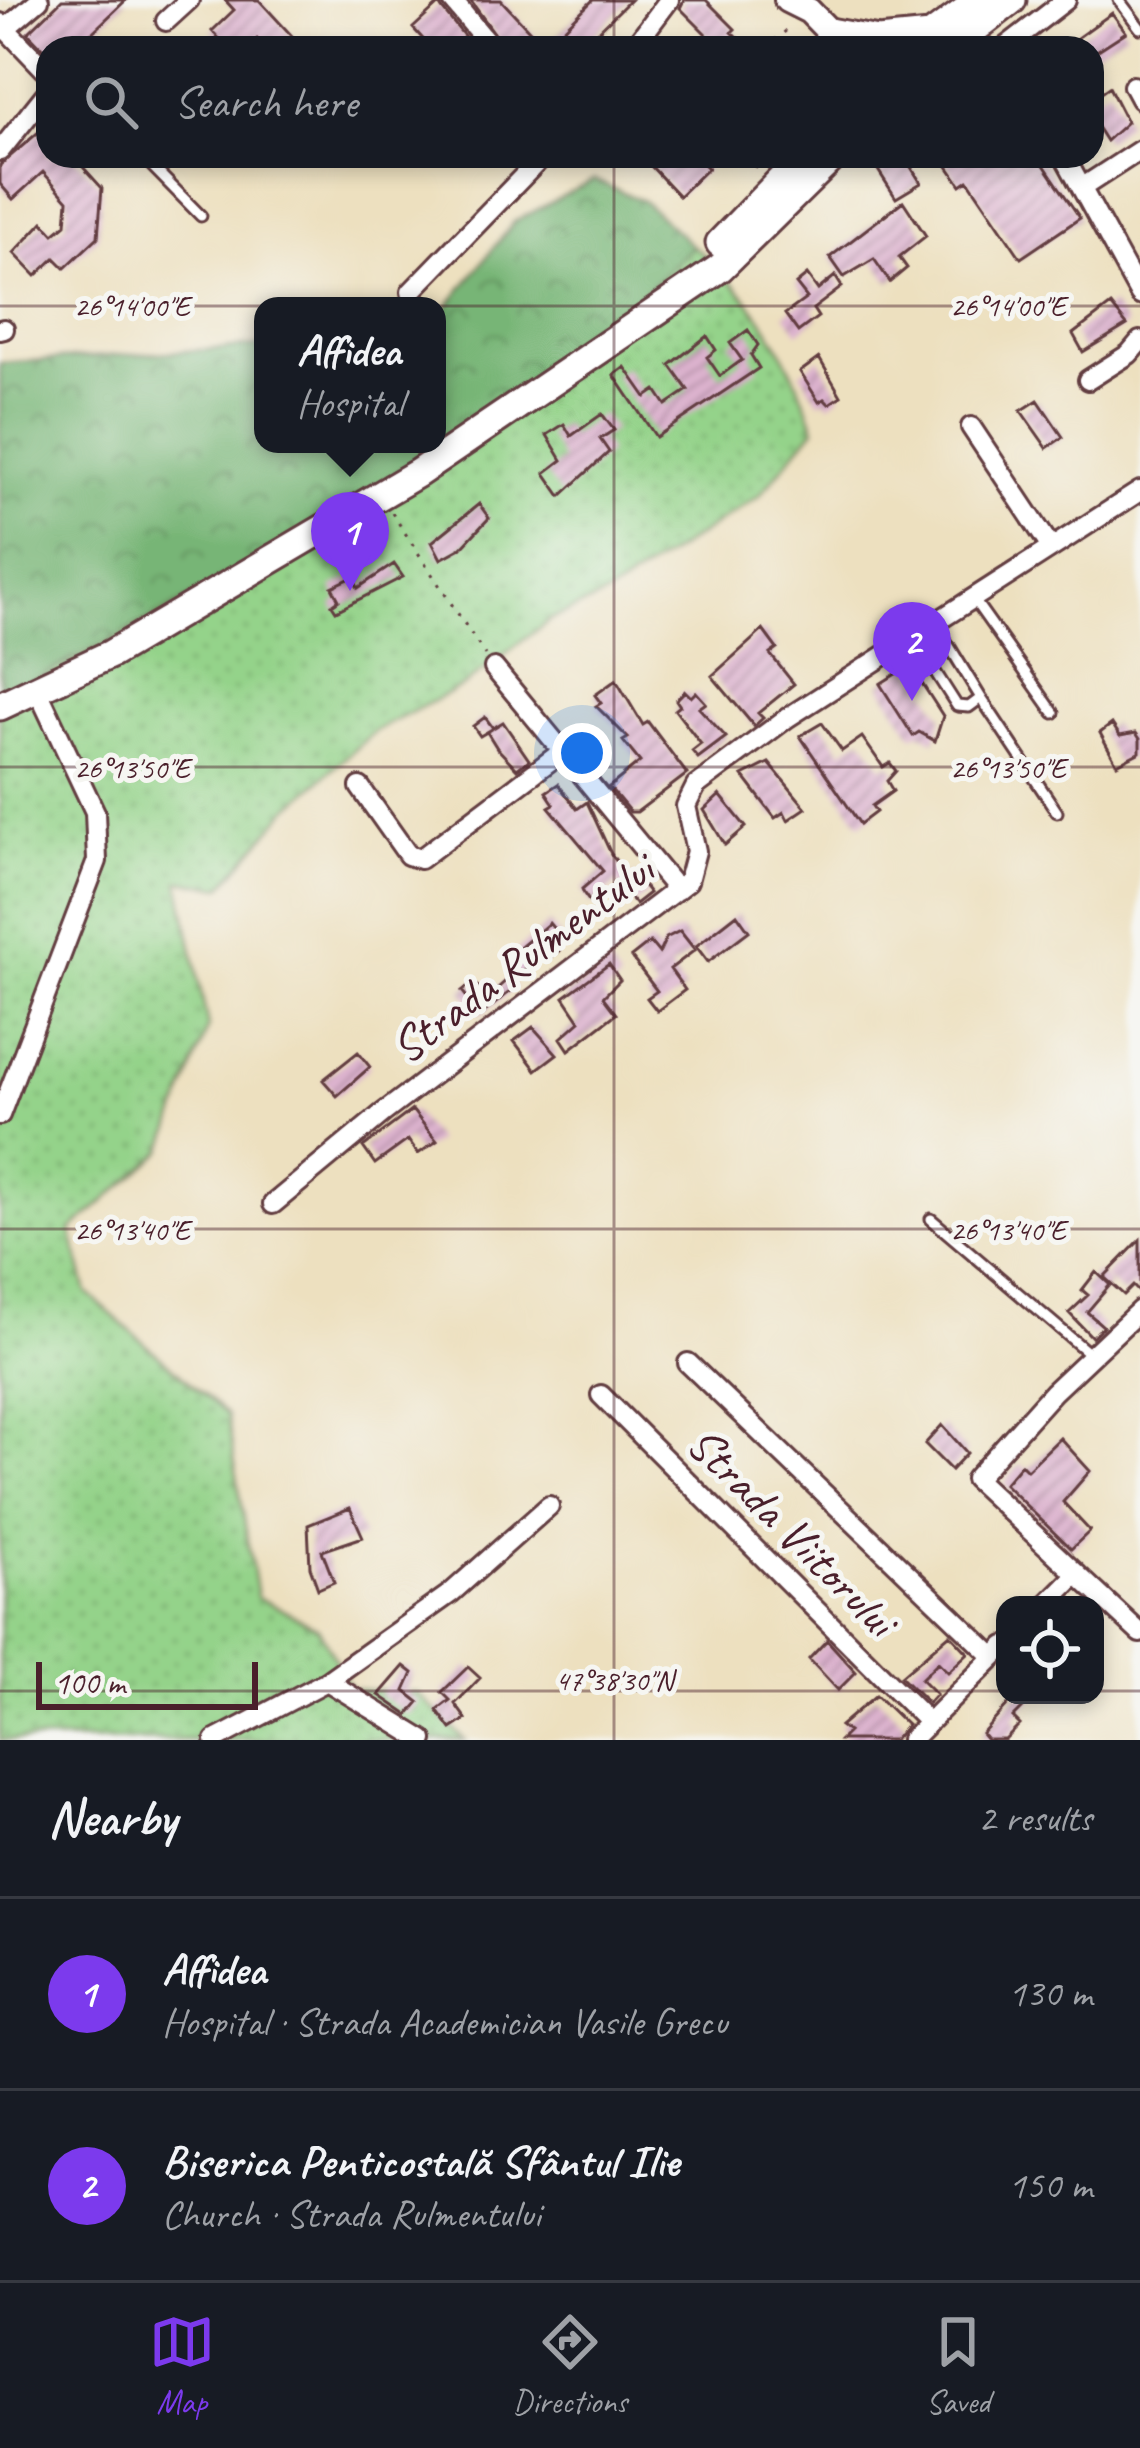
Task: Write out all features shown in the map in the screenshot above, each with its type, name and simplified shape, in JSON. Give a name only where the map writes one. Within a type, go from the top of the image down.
[{"type":"main road","points":[[944,36],[981,12],[1012,0]]},
{"type":"main road","points":[[812,30],[848,36]]},
{"type":"main road","points":[[679,292],[793,168]]},
{"type":"main road","points":[[446,452],[720,268],[822,168]]},
{"type":"main road","points":[[0,706],[111,654],[381,496],[444,453]]},
{"type":"street","points":[[36,60],[3,25],[40,0]]},
{"type":"street","points":[[166,21],[189,0]]},
{"type":"street","points":[[452,0],[482,36]]},
{"type":"street","points":[[642,36],[669,0]]},
{"type":"street","points":[[1017,36],[1066,0]]},
{"type":"street","points":[[0,151],[36,106]]},
{"type":"street","points":[[1083,187],[1140,150]]},
{"type":"street","points":[[411,292],[531,168]]},
{"type":"street","points":[[1071,168],[1140,295]]},
{"type":"street","points":[[1088,380],[1130,354],[1140,341]]},
{"type":"street","points":[[970,427],[1050,546]]},
{"type":"street","name":"Strada Rulmentului","points":[[273,1204],[383,1113],[677,890],[694,863],[686,806],[696,786],[788,718],[1140,491]]},
{"type":"street","points":[[494,668],[677,890]]},
{"type":"street","points":[[0,1115],[97,861],[95,812],[38,689]]},
{"type":"street","points":[[360,787],[408,855],[420,859],[562,751]]},
{"type":"street","points":[[1140,1310],[975,1479],[1140,1633]]},
{"type":"street","name":"Strada Viitorului","points":[[688,1363],[996,1648]]},
{"type":"street","name":"Strada Viitorului","points":[[601,1395],[928,1722]]},
{"type":"street","points":[[215,1740],[327,1681],[451,1593],[549,1506]]},
{"type":"street","points":[[1055,1596],[1077,1574]]},
{"type":"street","name":"Strada Viitorului","points":[[911,1740],[996,1654]]},
{"type":"street","points":[[327,1681],[423,1740]]},
{"type":"lane","points":[[1119,0],[1140,28]]},
{"type":"lane","points":[[154,168],[201,216]]},
{"type":"lane","points":[[972,597],[1054,713]]},
{"type":"lane","points":[[935,622],[1057,812]]},
{"type":"lane","points":[[914,637],[957,706],[969,707],[981,698]]},
{"type":"lane","points":[[931,1219],[1092,1356]]},
{"type":"path","points":[[381,496],[494,668]]},
{"type":"green space","points":[[594,180],[643,201],[693,246],[580,356],[446,442],[446,309],[514,222]]},
{"type":"green space","points":[[693,246],[735,285],[768,328],[815,428],[760,495],[606,596],[551,619],[463,686],[375,731],[288,809],[222,887],[179,881],[208,1027],[163,1151],[71,1230],[87,1293],[227,1415],[257,1597],[318,1628],[351,1689],[417,1693],[465,1740],[0,1740],[0,698],[165,611],[422,453],[446,453],[446,438],[580,356]]},
{"type":"green space","points":[[254,347],[254,453],[429,453],[254,565],[0,698],[0,363]]},
{"type":"building","points":[[62,0],[126,0],[88,36],[36,36],[36,41],[28,33]]},
{"type":"building","points":[[225,0],[259,0],[292,36],[217,36],[212,31],[234,10]]},
{"type":"building","points":[[470,0],[501,0],[535,36],[496,36]]},
{"type":"building","points":[[593,0],[630,0],[593,36],[556,36]]},
{"type":"building","points":[[684,0],[706,0],[735,29],[736,36],[708,36],[680,8]]},
{"type":"building","points":[[439,4],[464,36],[420,36],[413,28]]},
{"type":"building","points":[[1112,13],[1126,32],[1104,46],[1104,36],[1080,36]]},
{"type":"building","points":[[1109,87],[1127,122],[1106,141],[1104,138],[1104,91]]},
{"type":"building","points":[[36,134],[36,168],[84,168],[102,188],[98,237],[65,268],[55,258],[36,276],[14,253],[43,222],[54,234],[66,224],[68,200],[43,172],[13,199],[0,184],[0,165]]},
{"type":"building","points":[[653,168],[708,168],[679,196]]},
{"type":"building","points":[[877,168],[912,168],[921,183],[896,198]]},
{"type":"building","points":[[949,168],[1046,168],[1080,218],[1021,258],[968,180],[961,185]]},
{"type":"building","points":[[903,201],[926,236],[899,257],[907,268],[890,282],[874,259],[844,277],[830,257]]},
{"type":"building","points":[[807,275],[818,290],[835,276],[842,287],[813,309],[818,317],[798,332],[785,314],[807,298],[796,284]]},
{"type":"building","points":[[1111,305],[1127,325],[1083,352],[1073,334]]},
{"type":"building","points":[[748,330],[758,345],[751,355],[759,368],[656,437],[614,375],[625,367],[646,397],[656,390],[666,405],[688,390],[670,365],[707,336],[716,350],[707,357],[720,376],[742,360],[730,343]]},
{"type":"building","points":[[819,358],[841,396],[829,404],[824,399],[819,402],[800,372]]},
{"type":"building","points":[[1038,400],[1063,437],[1047,448],[1021,411]]},
{"type":"building","points":[[602,414],[614,430],[600,439],[609,452],[561,496],[545,473],[562,460],[547,435],[564,424],[571,436]]},
{"type":"building","points":[[479,504],[489,518],[461,548],[441,559],[432,542]]},
{"type":"building","points":[[394,564],[403,577],[336,611],[332,605],[339,600],[332,587],[353,577],[358,588]]},
{"type":"building","points":[[763,630],[777,649],[770,654],[794,684],[758,713],[763,718],[754,726],[712,676]]},
{"type":"building","points":[[910,665],[943,716],[935,741],[919,732],[913,736],[880,684]]},
{"type":"building","points":[[616,680],[643,725],[648,722],[687,774],[637,812],[630,812],[609,787],[640,762],[623,741],[628,738],[596,706],[601,703],[595,695]]},
{"type":"building","points":[[685,691],[691,697],[696,692],[706,703],[699,708],[726,737],[698,758],[692,751],[701,744],[675,710],[680,706],[676,700]]},
{"type":"building","points":[[485,717],[493,728],[503,722],[529,760],[517,769],[487,732],[492,729],[480,736],[473,726]]},
{"type":"building","points":[[822,723],[842,751],[862,737],[883,767],[890,763],[896,771],[887,781],[893,791],[872,806],[876,812],[860,824],[800,736]]},
{"type":"building","points":[[1112,724],[1120,736],[1136,733],[1140,739],[1140,752],[1117,764],[1100,733]]},
{"type":"building","points":[[769,763],[806,808],[788,820],[784,812],[775,818],[743,776]]},
{"type":"building","points":[[558,784],[577,809],[587,802],[611,854],[630,880],[635,875],[649,893],[635,904],[617,883],[592,905],[584,894],[582,889],[603,871],[549,807],[554,804],[546,792]]},
{"type":"building","points":[[720,795],[746,827],[725,845],[704,810]]},
{"type":"building","points":[[737,914],[749,931],[708,962],[696,946]]},
{"type":"building","points":[[549,923],[564,941],[559,951],[551,957],[545,951],[516,978],[503,962]]},
{"type":"building","points":[[680,931],[695,950],[670,969],[685,990],[657,1011],[647,998],[657,991],[631,957],[650,942],[659,953],[666,938]]},
{"type":"building","points":[[609,964],[620,980],[603,997],[616,1014],[569,1050],[561,1038],[580,1021],[564,997]]},
{"type":"building","points":[[508,979],[516,987],[481,1015],[462,991],[472,983],[491,994]]},
{"type":"building","points":[[533,1027],[557,1054],[536,1070],[514,1041]]},
{"type":"building","points":[[358,1052],[370,1067],[337,1096],[323,1080]]},
{"type":"building","points":[[412,1110],[437,1141],[418,1154],[408,1140],[375,1164],[363,1147]]},
{"type":"building","points":[[1140,1240],[1140,1293],[1133,1286],[1124,1295],[1104,1277]]},
{"type":"building","points":[[1096,1272],[1110,1285],[1087,1312],[1103,1326],[1092,1337],[1069,1313],[1088,1295],[1082,1290]]},
{"type":"building","points":[[942,1425],[967,1453],[951,1470],[925,1444]]},
{"type":"building","points":[[1060,1438],[1090,1471],[1063,1502],[1090,1531],[1071,1549],[1004,1484],[1021,1464],[1027,1470]]},
{"type":"building","points":[[350,1508],[363,1537],[322,1551],[334,1582],[318,1589],[310,1567],[308,1525]]},
{"type":"building","points":[[950,1634],[968,1653],[948,1672],[938,1662],[921,1679],[936,1694],[928,1703],[901,1676]]},
{"type":"building","points":[[827,1640],[856,1672],[838,1690],[809,1659]]},
{"type":"building","points":[[404,1666],[413,1673],[405,1691],[419,1702],[408,1715],[379,1695]]},
{"type":"building","points":[[468,1667],[480,1678],[455,1704],[466,1719],[451,1729],[437,1710],[450,1700],[442,1692]]},
{"type":"building","points":[[876,1695],[907,1725],[894,1740],[840,1740],[848,1732],[840,1726]]},
{"type":"building","points":[[1009,1704],[1027,1704],[1013,1718],[1020,1725],[1005,1740],[987,1740],[982,1734]]},
{"type":"place","name":"Affidea","points":[[350,591]]},
{"type":"place","name":"Biserica Penticostală Sfântul Ilie","points":[[912,701]]}]
